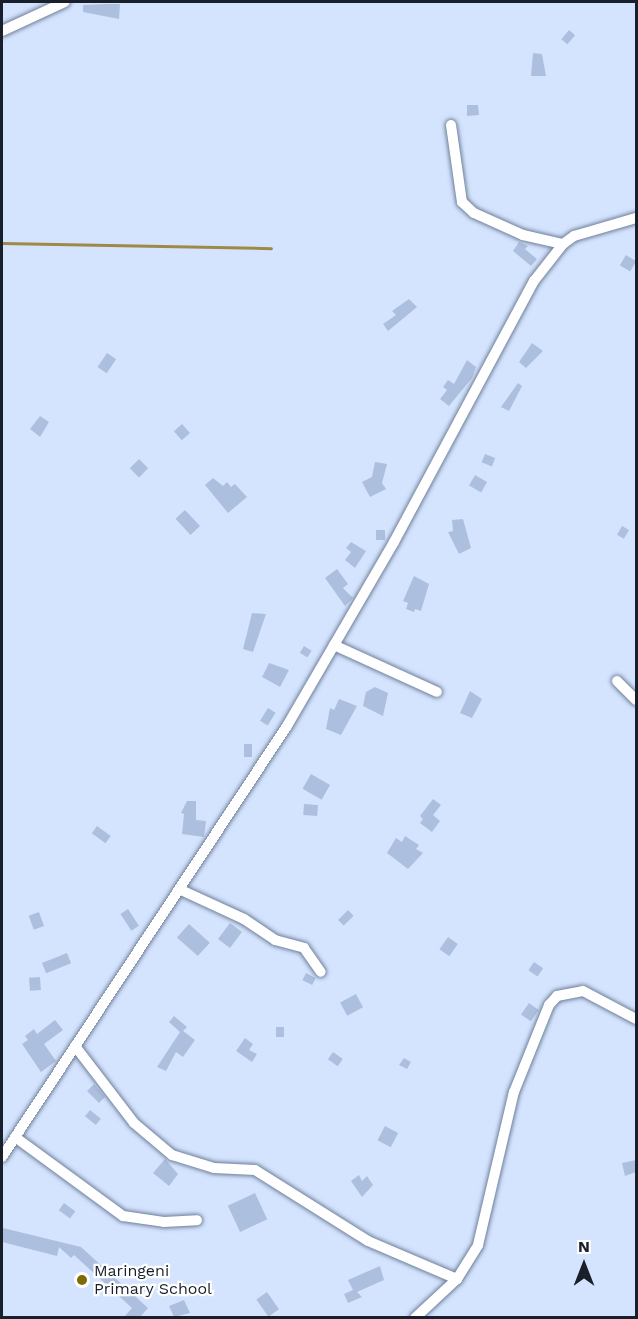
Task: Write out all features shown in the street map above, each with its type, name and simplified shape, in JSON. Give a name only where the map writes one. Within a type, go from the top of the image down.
[{"type":"street","points":[[2,31],[65,2]]},
{"type":"street","points":[[451,125],[462,202],[474,213],[523,235],[563,244]]},
{"type":"street","points":[[2,1157],[181,890],[334,645],[404,525],[506,329],[563,244],[591,229],[636,218]]},
{"type":"street","points":[[334,645],[437,692]]},
{"type":"street","points":[[617,681],[636,700]]},
{"type":"street","points":[[181,890],[244,919],[275,940],[303,948],[321,972]]},
{"type":"street","points":[[415,1317],[457,1279],[478,1245],[514,1092],[549,1005],[557,996],[583,991],[636,1019]]},
{"type":"street","points":[[75,1046],[134,1123],[172,1155],[214,1167],[255,1170],[368,1241],[457,1279]]},
{"type":"street","points":[[15,1137],[123,1216],[164,1222],[197,1220]]},
{"type":"building","points":[[120,4],[119,19],[83,12],[83,5]]},
{"type":"building","points":[[569,30],[575,35],[567,44],[561,39]]},
{"type":"building","points":[[533,53],[542,54],[546,76],[531,76]]},
{"type":"building","points":[[467,105],[478,105],[479,115],[467,116]]},
{"type":"building","points":[[519,242],[528,246],[525,249],[537,259],[531,266],[513,251]]},
{"type":"building","points":[[626,255],[636,261],[630,271],[620,265]]},
{"type":"building","points":[[409,299],[417,307],[388,331],[383,324],[396,315],[392,311]]},
{"type":"building","points":[[532,343],[543,351],[526,368],[519,362]]},
{"type":"building","points":[[107,353],[116,359],[107,373],[97,367]]},
{"type":"building","points":[[467,360],[476,367],[472,378],[449,406],[440,399],[447,390],[443,387],[448,380],[454,384]]},
{"type":"building","points":[[518,383],[522,386],[509,411],[501,407]]},
{"type":"building","points":[[40,416],[49,422],[40,437],[30,429]]},
{"type":"building","points":[[182,424],[190,433],[182,440],[174,431]]},
{"type":"building","points":[[485,454],[495,458],[492,466],[482,462]]},
{"type":"building","points":[[139,459],[148,468],[139,477],[130,468]]},
{"type":"building","points":[[375,462],[387,464],[382,483],[386,489],[370,497],[362,482],[372,477]]},
{"type":"building","points":[[475,475],[487,482],[481,492],[469,485]]},
{"type":"building","points":[[213,478],[223,486],[227,482],[231,487],[235,484],[247,497],[228,513],[205,485]]},
{"type":"building","points":[[185,510],[200,526],[190,535],[175,519]]},
{"type":"building","points":[[463,519],[471,548],[459,554],[448,532],[453,531],[452,520]]},
{"type":"building","points":[[622,526],[629,530],[624,539],[617,535]]},
{"type":"building","points":[[376,530],[385,530],[385,540],[376,540]]},
{"type":"building","points":[[351,542],[366,551],[355,568],[345,560],[351,552],[346,548]]},
{"type":"building","points":[[337,569],[348,584],[343,588],[353,598],[345,606],[325,578]]},
{"type":"building","points":[[414,576],[429,584],[421,611],[415,609],[414,612],[406,609],[408,603],[403,601]]},
{"type":"building","points":[[252,613],[266,614],[253,652],[243,649]]},
{"type":"building","points":[[304,646],[312,651],[307,658],[300,653]]},
{"type":"building","points":[[269,663],[289,670],[280,687],[262,677]]},
{"type":"building","points":[[375,687],[388,693],[383,716],[363,706],[366,692]]},
{"type":"building","points":[[470,691],[482,699],[472,718],[460,713]]},
{"type":"building","points":[[339,699],[357,706],[341,735],[326,729],[330,708],[334,710]]},
{"type":"building","points":[[268,708],[276,713],[268,725],[260,721]]},
{"type":"building","points":[[244,744],[252,744],[252,757],[244,757]]},
{"type":"building","points":[[311,774],[330,785],[322,800],[302,789]]},
{"type":"building","points":[[433,799],[441,805],[433,815],[440,821],[432,832],[420,823],[423,819],[420,816]]},
{"type":"building","points":[[187,801],[196,801],[196,820],[206,821],[204,837],[182,834],[184,814],[181,813]]},
{"type":"building","points":[[304,804],[318,805],[317,816],[303,815]]},
{"type":"building","points":[[97,826],[111,836],[105,843],[92,833]]},
{"type":"building","points":[[405,836],[419,845],[416,849],[423,853],[408,869],[387,853],[396,838],[402,842]]},
{"type":"building","points":[[128,909],[139,926],[131,931],[120,914]]},
{"type":"building","points":[[348,910],[354,916],[344,926],[338,920]]},
{"type":"building","points":[[39,912],[44,926],[34,930],[29,916]]},
{"type":"building","points":[[230,923],[242,932],[230,948],[218,939]]},
{"type":"building","points":[[189,924],[210,943],[198,956],[177,937]]},
{"type":"building","points":[[448,937],[458,944],[449,956],[439,949]]},
{"type":"building","points":[[67,953],[71,963],[46,973],[42,963]]},
{"type":"building","points":[[534,962],[543,968],[538,976],[528,970]]},
{"type":"building","points":[[306,973],[316,978],[312,985],[302,980]]},
{"type":"building","points":[[40,977],[41,990],[30,991],[29,978]]},
{"type":"building","points":[[356,994],[363,1007],[347,1016],[340,1002]]},
{"type":"building","points":[[529,1003],[539,1010],[531,1021],[521,1014]]},
{"type":"building","points":[[174,1016],[187,1027],[183,1031],[195,1040],[183,1057],[176,1052],[166,1071],[157,1067],[180,1032],[169,1022]]},
{"type":"building","points":[[55,1020],[63,1030],[44,1044],[56,1061],[41,1072],[22,1044],[28,1040],[25,1036],[34,1029],[37,1034]]},
{"type":"building","points":[[276,1027],[284,1027],[284,1037],[276,1037]]},
{"type":"building","points":[[245,1038],[253,1044],[249,1050],[257,1054],[252,1062],[236,1051]]},
{"type":"building","points":[[333,1052],[343,1059],[338,1066],[328,1059]]},
{"type":"building","points":[[404,1058],[411,1062],[407,1069],[399,1065]]},
{"type":"building","points":[[94,1084],[105,1097],[99,1103],[87,1091]]},
{"type":"building","points":[[90,1110],[101,1119],[96,1125],[85,1116]]},
{"type":"building","points":[[385,1126],[398,1133],[391,1147],[377,1140]]},
{"type":"building","points":[[165,1159],[178,1174],[169,1186],[153,1173]]},
{"type":"building","points":[[636,1160],[636,1172],[625,1176],[622,1163]]},
{"type":"building","points":[[359,1175],[362,1181],[367,1176],[373,1185],[362,1197],[351,1181]]},
{"type":"building","points":[[255,1193],[267,1219],[240,1232],[228,1206]]},
{"type":"building","points":[[64,1203],[75,1211],[70,1219],[59,1210]]},
{"type":"building","points":[[3,1228],[81,1247],[148,1308],[140,1317],[124,1317],[132,1308],[74,1255],[71,1258],[59,1247],[57,1256],[2,1242]]},
{"type":"building","points":[[380,1266],[384,1280],[357,1292],[362,1297],[348,1303],[344,1294],[353,1290],[348,1280]]},
{"type":"building","points":[[267,1292],[279,1309],[268,1317],[256,1299]]},
{"type":"building","points":[[184,1300],[190,1313],[174,1317],[169,1306]]},
{"type":"waterway","points":[[2,243],[271,248]]},
{"type":"place","name":"Maringeni Primary School","points":[[82,1280]]}]
